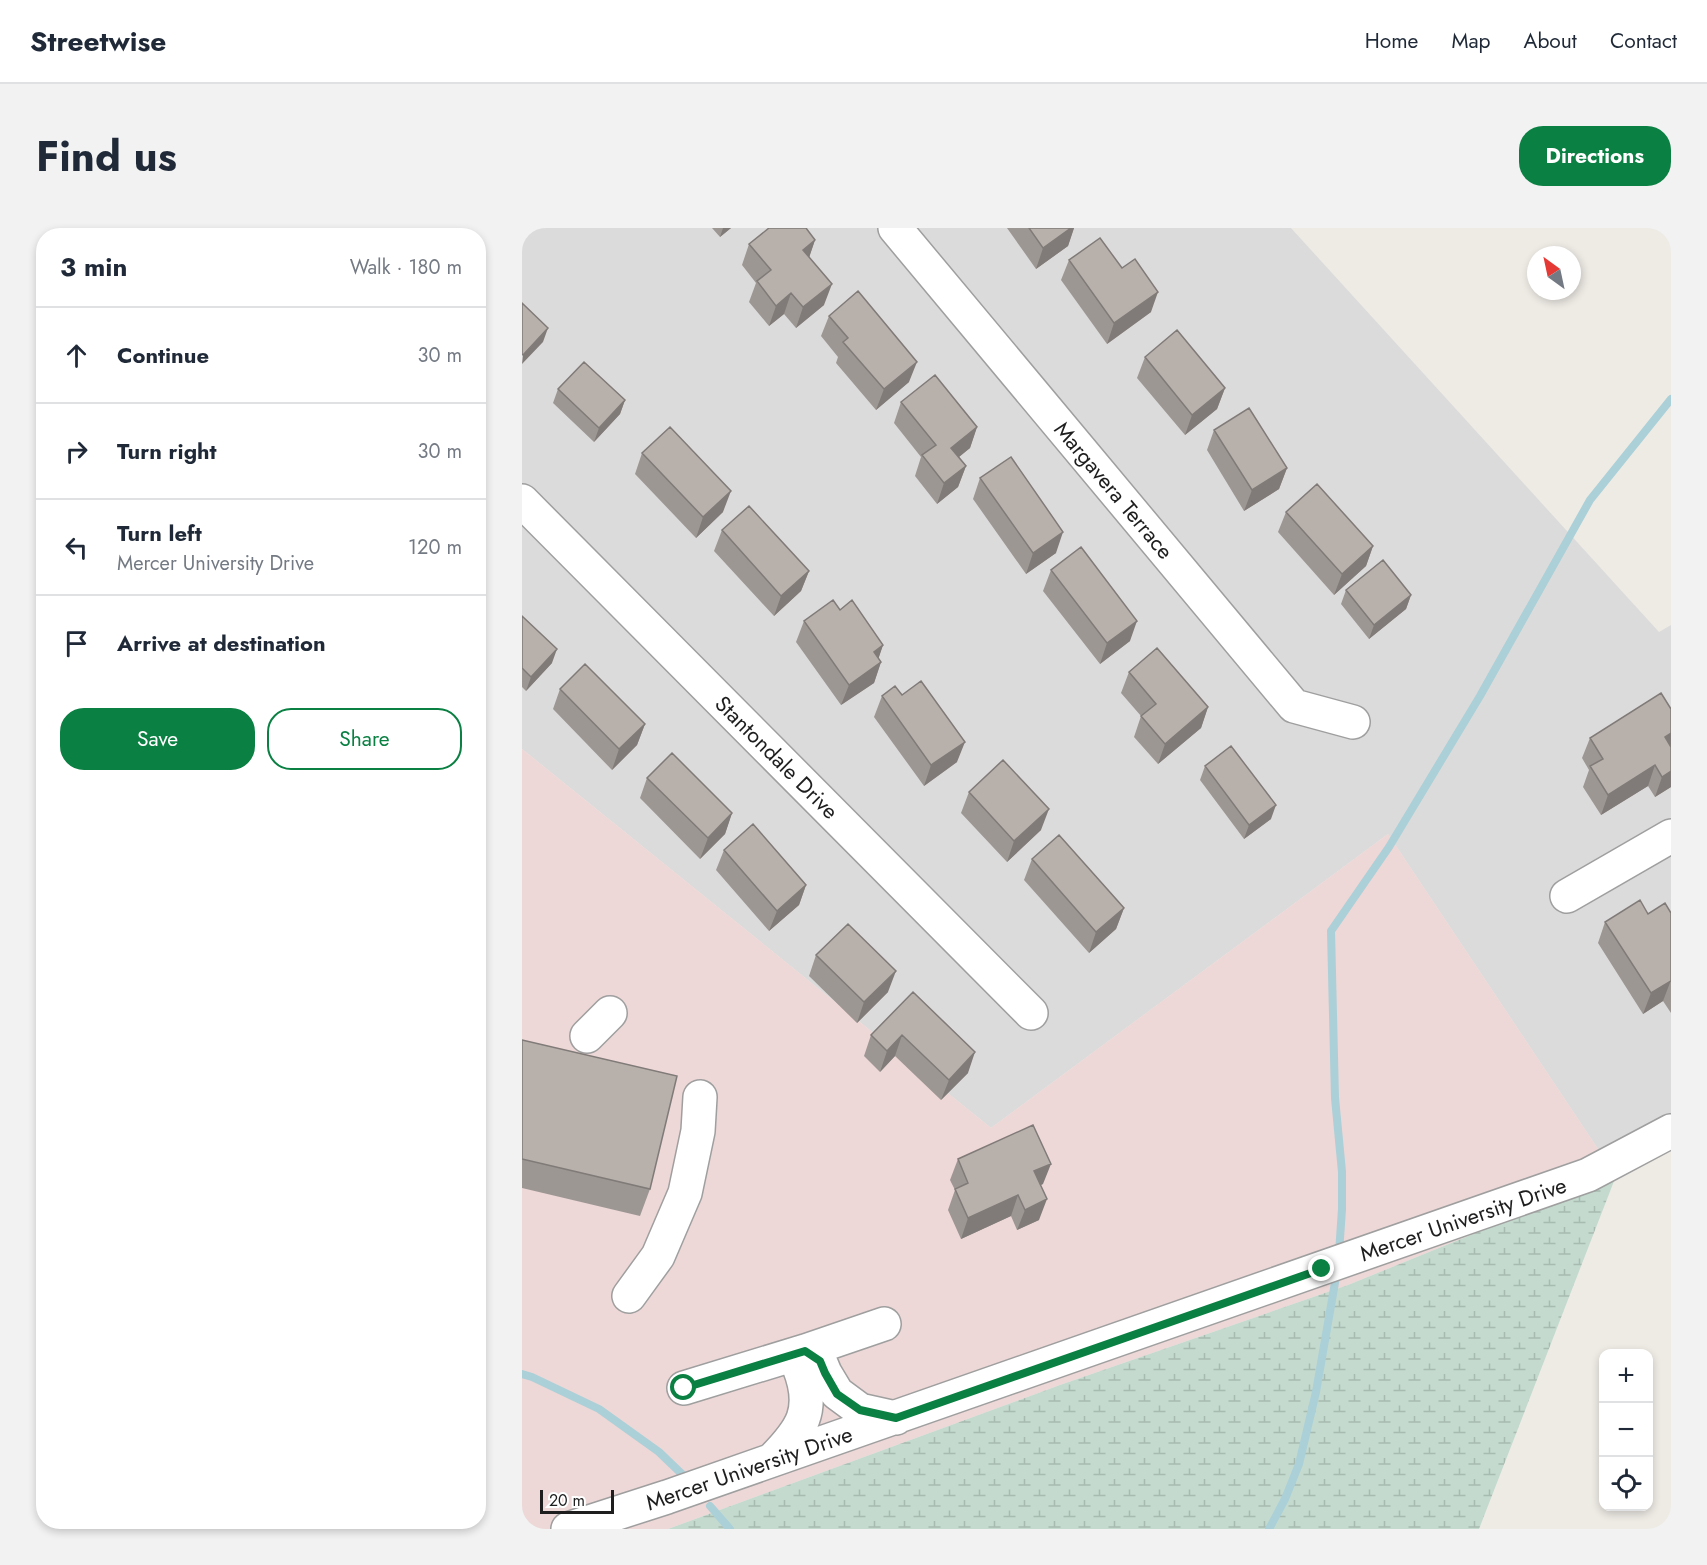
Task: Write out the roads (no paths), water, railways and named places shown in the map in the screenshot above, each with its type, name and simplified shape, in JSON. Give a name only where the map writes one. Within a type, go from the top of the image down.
[{"type":"street","name":"Margavera Terrace","points":[[895,228],[1294,706],[1353,722]]},
{"type":"street","name":"Stantondale Drive","points":[[522,501],[1031,1013]]},
{"type":"street","points":[[1567,896],[1668,844]]},
{"type":"street","points":[[587,1036],[610,1013]]},
{"type":"street","points":[[629,1296],[658,1256],[685,1193],[698,1131],[700,1097]]},
{"type":"street","name":"Mercer University Drive","points":[[568,1529],[896,1418],[1588,1175],[1671,1131]]},
{"type":"street","points":[[684,1388],[884,1324]]},
{"type":"street","points":[[805,1351],[820,1361],[837,1394],[860,1410],[896,1418]]},
{"type":"street","points":[[771,1461],[800,1429],[807,1404],[804,1380],[799,1367],[805,1351]]},
{"type":"waterway","points":[[1339,1253],[1342,1172],[1335,1098],[1331,931],[1389,847],[1480,696],[1590,500],[1671,399]]},
{"type":"waterway","points":[[1269,1529],[1285,1499],[1299,1464],[1316,1392],[1337,1271]]},
{"type":"waterway","points":[[522,1374],[599,1409],[659,1452],[686,1478]]},
{"type":"waterway","points":[[710,1506],[730,1529]]}]
